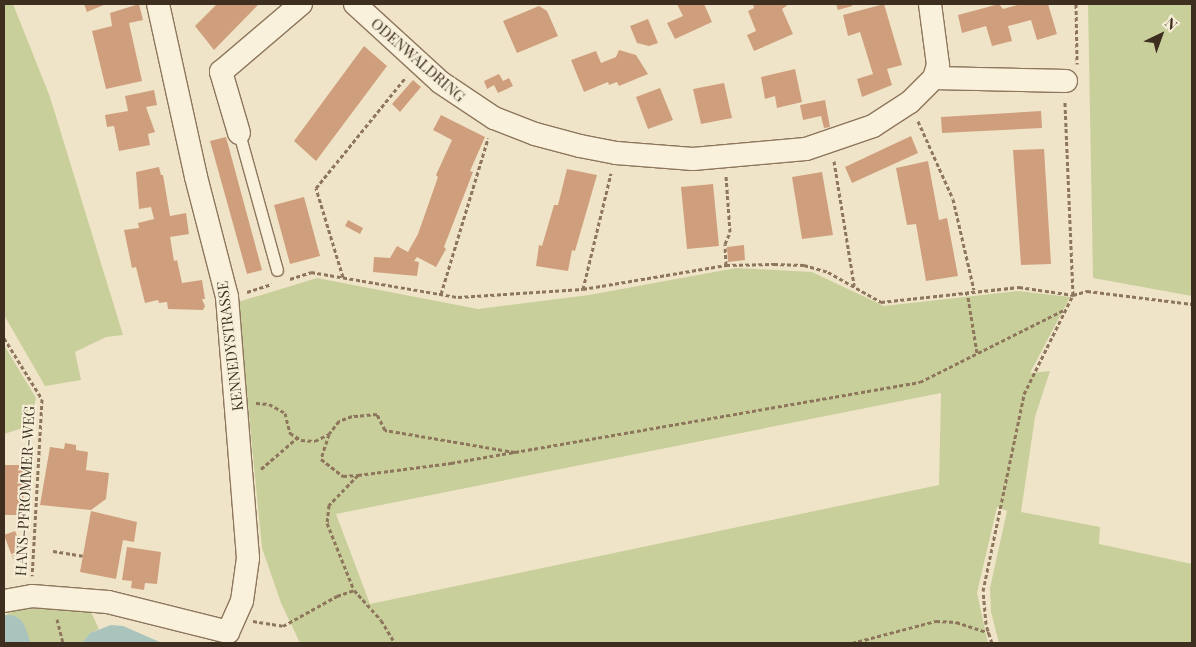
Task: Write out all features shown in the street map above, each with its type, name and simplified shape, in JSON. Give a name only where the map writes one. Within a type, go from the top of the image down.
[{"type":"street","name":"KENNEDYSTRASSE","points":[[158,4],[196,178],[227,298],[243,479],[248,580],[233,630]]},
{"type":"street","points":[[239,133],[221,72],[301,4]]},
{"type":"street","name":"ODENWALDRING","points":[[355,4],[418,63],[461,99],[494,118],[535,134],[616,153],[664,158],[724,158],[778,154],[831,143],[873,126],[910,102],[934,78]]},
{"type":"street","points":[[930,4],[938,56],[934,78],[1066,81]]},
{"type":"street","points":[[4,601],[32,596],[108,602],[233,630]]},
{"type":"lane","points":[[239,133],[277,270]]},
{"type":"path","points":[[992,643],[983,590],[1024,394],[1073,295],[1066,81],[1077,75],[1076,4]]},
{"type":"path","points":[[343,278],[316,188],[418,63]]},
{"type":"path","points":[[910,102],[953,199],[974,290]]},
{"type":"path","points":[[441,294],[494,118]]},
{"type":"path","points":[[831,143],[854,285]]},
{"type":"path","points":[[583,289],[616,153]]},
{"type":"path","points":[[724,158],[730,232],[724,244],[726,265]]},
{"type":"path","points":[[227,298],[311,272],[458,297],[583,289],[726,265],[804,265],[854,285],[881,302],[974,290],[1019,287],[1073,295],[1087,291],[1192,304]]},
{"type":"path","points":[[967,291],[977,353]]},
{"type":"path","points":[[515,452],[385,430],[377,414],[352,416],[339,421],[329,434],[322,459],[343,476],[358,476],[515,452],[920,382],[1066,309]]},
{"type":"path","name":"HANS-PFROMMER-WEG","points":[[4,338],[42,399],[32,596]]},
{"type":"path","points":[[237,401],[269,404],[284,413],[290,433],[297,438],[315,441],[329,434]]},
{"type":"path","points":[[243,479],[264,467],[297,438]]},
{"type":"path","points":[[358,476],[329,505],[328,523],[354,590],[381,620],[395,643]]},
{"type":"path","points":[[53,551],[83,556]]},
{"type":"path","points":[[233,630],[262,624],[283,626],[337,596],[354,590]]},
{"type":"path","points":[[852,643],[936,621],[956,622],[989,634]]},
{"type":"green space","points":[[4,4],[13,4],[50,97],[123,335],[106,337],[75,352],[81,380],[45,386],[4,315]]},
{"type":"green space","points":[[1088,4],[1192,4],[1192,296],[1093,278]]},
{"type":"green space","points":[[736,268],[812,272],[884,306],[1018,291],[1070,297],[1030,373],[1050,371],[1035,417],[1021,512],[1100,527],[1099,544],[1192,564],[1192,643],[999,643],[991,612],[990,588],[1007,511],[997,507],[977,593],[988,643],[300,643],[281,603],[262,548],[238,302],[317,278],[478,309],[589,295]],"holes":[[[941,393],[939,485],[370,604],[336,514]]]},
{"type":"green space","points":[[4,345],[36,398],[29,426],[4,434]]},
{"type":"green space","points":[[47,608],[90,610],[99,629],[90,633],[82,643],[7,643],[4,616],[15,610]]},
{"type":"water","points":[[111,625],[123,626],[162,643],[82,643],[90,633]]},
{"type":"building","points":[[84,4],[106,4],[87,12]]},
{"type":"building","points":[[139,4],[143,20],[129,23],[142,81],[106,89],[92,31],[112,26],[110,13]]},
{"type":"building","points":[[217,4],[259,4],[214,50],[195,26]]},
{"type":"building","points":[[677,4],[704,4],[712,22],[675,39],[667,23],[683,16]]},
{"type":"building","points":[[753,4],[789,4],[782,9],[793,34],[754,51],[747,35],[756,31],[748,11],[754,8]]},
{"type":"building","points":[[836,4],[852,4],[852,6],[838,10]]},
{"type":"building","points":[[884,4],[902,65],[887,69],[892,85],[862,97],[857,79],[873,74],[860,32],[848,36],[843,15]]},
{"type":"building","points":[[999,4],[1003,9],[1021,4],[1048,4],[1057,34],[1037,40],[1031,20],[1008,26],[1012,41],[992,46],[986,26],[962,33],[958,15]]},
{"type":"building","points":[[539,6],[547,11],[558,36],[517,53],[503,21]]},
{"type":"building","points":[[648,19],[658,43],[649,46],[637,43],[630,26]]},
{"type":"building","points":[[364,46],[387,66],[316,161],[294,141]]},
{"type":"building","points":[[619,50],[636,55],[648,74],[619,86],[617,82],[609,85],[608,82],[584,92],[571,60],[596,51],[601,63],[616,57]]},
{"type":"building","points":[[795,69],[802,102],[777,108],[775,96],[765,99],[761,77]]},
{"type":"building","points":[[499,74],[503,81],[509,78],[513,86],[498,93],[494,85],[487,89],[484,81]]},
{"type":"building","points":[[413,80],[421,87],[400,112],[392,104]]},
{"type":"building","points":[[724,83],[732,118],[701,124],[693,89]]},
{"type":"building","points":[[660,88],[673,120],[648,129],[636,97]]},
{"type":"building","points":[[154,90],[157,105],[146,107],[155,132],[148,134],[150,145],[119,151],[114,126],[107,127],[105,115],[128,111],[125,96]]},
{"type":"building","points":[[825,100],[830,127],[824,128],[821,116],[803,120],[800,105]]},
{"type":"building","points":[[1041,111],[1042,128],[942,133],[941,117]]},
{"type":"building","points":[[441,115],[485,137],[470,171],[473,172],[444,247],[446,249],[436,267],[417,257],[414,261],[419,262],[417,276],[373,272],[374,257],[390,258],[397,246],[408,252],[418,234],[438,177],[436,175],[452,140],[433,130]]},
{"type":"building","points":[[911,136],[918,153],[852,183],[845,167]]},
{"type":"building","points":[[226,137],[262,270],[247,274],[210,141]]},
{"type":"building","points":[[1044,149],[1051,264],[1021,265],[1013,150]]},
{"type":"building","points":[[928,161],[939,220],[947,218],[958,276],[926,281],[916,224],[907,225],[896,168]]},
{"type":"building","points":[[159,167],[161,175],[163,175],[170,216],[186,213],[189,234],[170,237],[174,261],[177,260],[182,283],[202,280],[205,299],[202,299],[205,306],[203,310],[168,309],[167,302],[159,303],[158,300],[145,303],[136,267],[132,268],[124,230],[139,228],[138,223],[154,219],[151,207],[139,209],[136,172]]},
{"type":"building","points":[[567,169],[597,175],[575,251],[572,250],[568,271],[536,266],[539,245],[542,246],[554,205],[558,205]]},
{"type":"building","points":[[822,172],[833,235],[802,239],[792,177]]},
{"type":"building","points":[[713,184],[719,246],[687,249],[681,187]]},
{"type":"building","points":[[304,197],[320,256],[290,264],[274,205]]},
{"type":"building","points":[[348,220],[363,228],[360,234],[345,226]]},
{"type":"building","points":[[744,245],[745,260],[728,262],[727,247]]},
{"type":"building","points":[[65,443],[76,445],[76,450],[88,452],[86,470],[109,473],[106,499],[91,510],[40,505],[50,447],[64,449]]},
{"type":"building","points":[[4,465],[23,465],[24,515],[4,515]]},
{"type":"building","points":[[91,511],[137,522],[134,542],[123,540],[116,579],[80,572]]},
{"type":"building","points":[[15,531],[25,554],[13,559],[4,535]]},
{"type":"building","points":[[127,547],[161,552],[157,584],[145,583],[144,590],[131,588],[132,581],[122,580]]},
{"type":"waterway","points":[[8,632],[12,643]]}]
